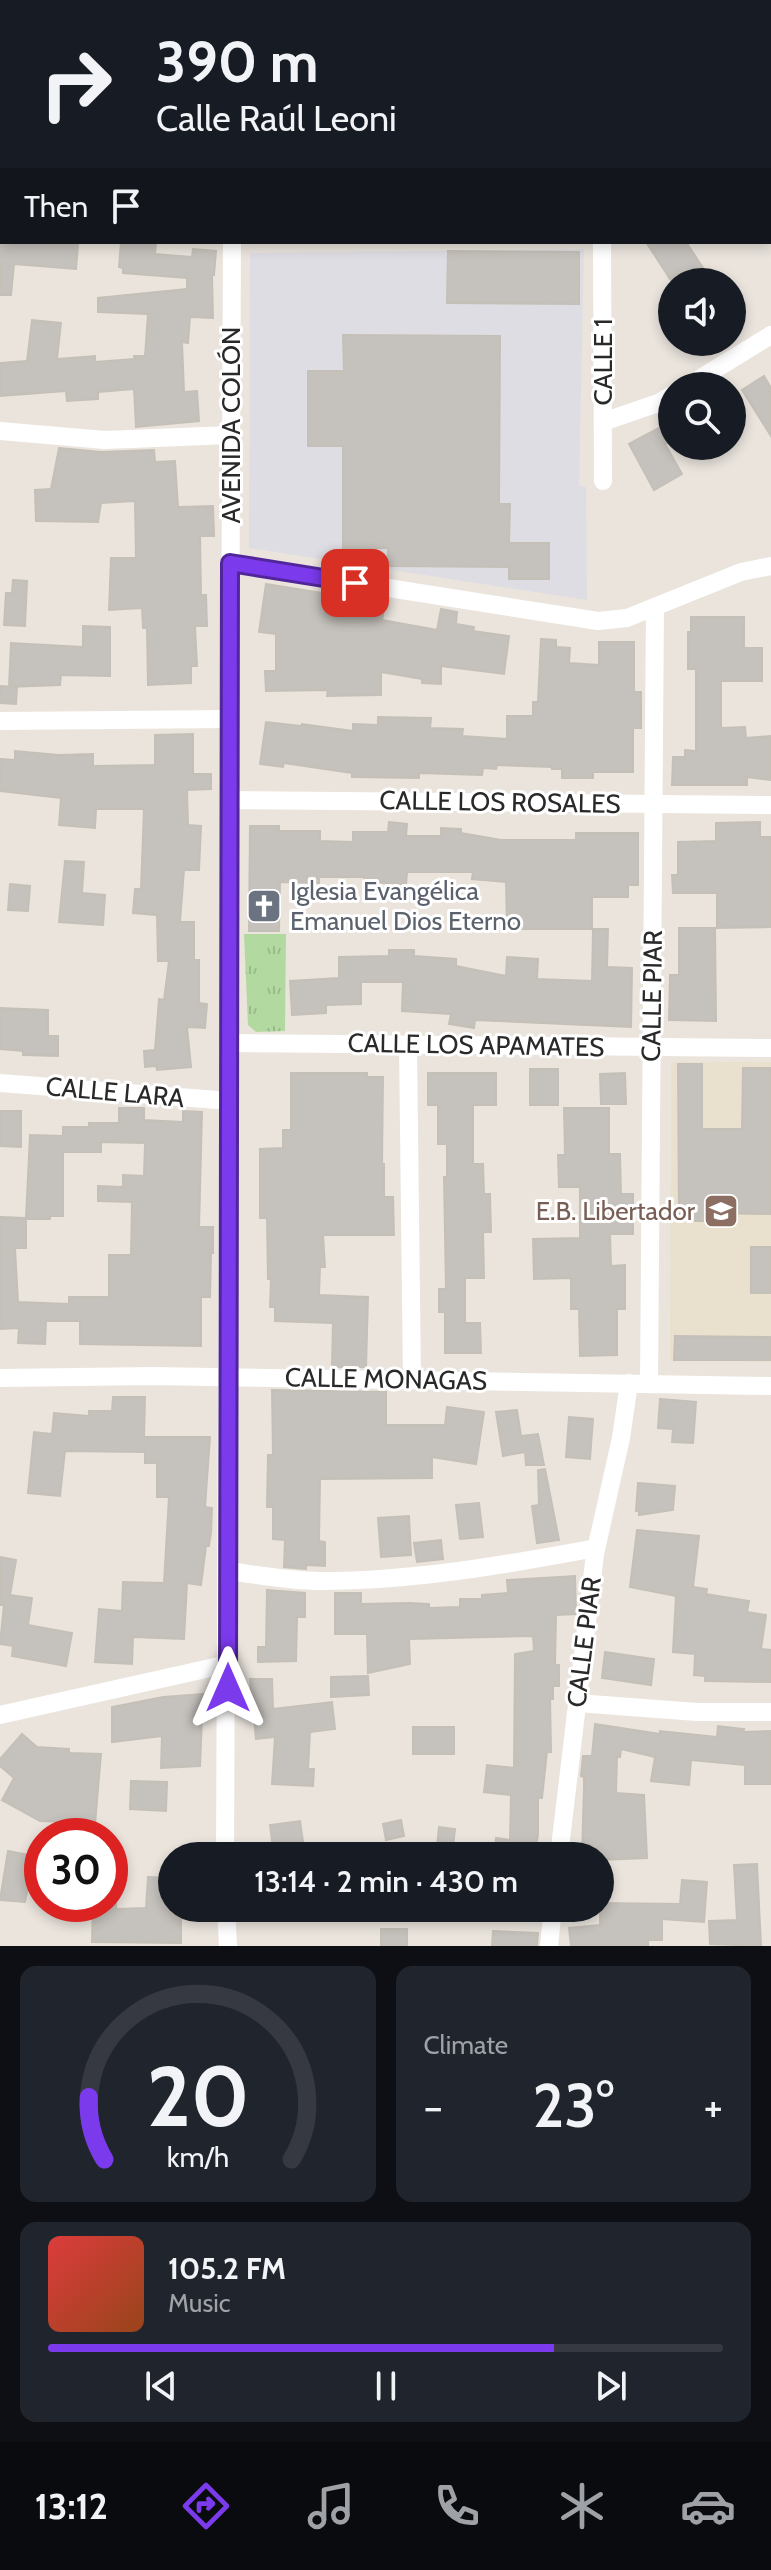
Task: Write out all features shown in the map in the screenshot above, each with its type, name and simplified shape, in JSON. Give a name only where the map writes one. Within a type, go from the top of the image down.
[{"type":"street","name":"AVENIDA COLÓN","points":[[225,1842],[232,244]]},
{"type":"street","name":"CALLE 1","points":[[602,244],[603,481]]},
{"type":"street","points":[[711,372],[771,335]]},
{"type":"street","points":[[603,422],[658,403]]},
{"type":"street","points":[[0,431],[105,440],[231,435]]},
{"type":"street","points":[[230,563],[598,621],[627,618],[741,572],[771,566]]},
{"type":"street","name":"CALLE PIAR","points":[[649,1384],[655,608]]},
{"type":"street","points":[[0,721],[230,719]]},
{"type":"street","name":"CALLE LOS ROSALES","points":[[230,800],[771,805]]},
{"type":"street","name":"CALLE LOS APAMATES","points":[[230,1043],[771,1048]]},
{"type":"street","points":[[408,1045],[412,1380]]},
{"type":"street","name":"CALLE LARA","points":[[0,1083],[230,1101]]},
{"type":"street","name":"CALLE MONAGAS","points":[[0,1378],[229,1377],[771,1386]]},
{"type":"street","name":"CALLE PIAR","points":[[561,1842],[596,1548],[621,1438],[629,1383]]},
{"type":"street","points":[[228,1571],[291,1579],[365,1580],[503,1565],[596,1548]]},
{"type":"street","points":[[2,1717],[228,1664]]},
{"type":"street","points":[[577,1703],[697,1712],[771,1712]]},
{"type":"street","points":[[227,1922],[228,1946]]},
{"type":"street","points":[[549,1946],[552,1922]]},
{"type":"shaded area","points":[[584,249],[579,486],[586,487],[587,600],[249,548],[250,253]]},
{"type":"shaded area","name":"E.B. Libertador","points":[[671,1062],[771,1062],[771,1362],[670,1360]]},
{"type":"green space","points":[[244,934],[286,934],[285,1031],[256,1032],[248,1025]]},
{"type":"building","points":[[0,244],[78,244],[76,269],[14,264],[11,295],[0,295]]},
{"type":"building","points":[[121,244],[156,244],[155,254],[192,257],[193,249],[216,251],[212,275],[213,318],[190,317],[188,343],[182,342],[184,392],[197,391],[199,421],[136,427],[134,389],[98,392],[98,399],[67,401],[66,391],[0,396],[0,363],[27,361],[32,320],[61,323],[57,359],[95,356],[95,362],[145,356],[148,314],[98,312],[98,298],[187,289],[187,278],[123,273],[123,268],[119,267]]},
{"type":"building","points":[[647,244],[687,244],[703,268],[663,268]]},
{"type":"building","points":[[448,251],[579,252],[579,304],[447,303]]},
{"type":"building","points":[[343,335],[500,336],[499,504],[510,504],[509,543],[549,543],[549,579],[509,579],[509,567],[388,566],[388,548],[343,548],[343,446],[308,446],[308,371],[344,371]]},
{"type":"building","points":[[764,376],[771,388],[771,436],[746,396],[746,387]]},
{"type":"building","points":[[658,428],[658,460],[674,460],[682,474],[654,490],[629,444]]},
{"type":"building","points":[[59,448],[101,452],[154,450],[155,462],[175,461],[178,507],[213,506],[214,536],[200,536],[201,595],[206,595],[207,626],[195,626],[197,666],[191,666],[191,683],[148,685],[147,628],[143,628],[142,608],[109,610],[111,558],[136,558],[135,501],[101,503],[98,522],[36,521],[35,490],[51,489]]},
{"type":"building","points":[[13,580],[27,581],[25,626],[4,625],[6,593],[12,593]]},
{"type":"building","points":[[266,584],[385,603],[382,620],[437,630],[441,609],[457,612],[456,624],[474,627],[473,631],[509,636],[504,674],[441,666],[441,684],[422,683],[422,679],[381,672],[381,695],[327,696],[328,690],[266,691],[265,671],[276,671],[276,634],[259,632]]},
{"type":"building","points":[[691,617],[744,617],[744,648],[762,648],[762,681],[721,681],[721,728],[745,727],[746,738],[771,736],[771,780],[747,777],[747,785],[672,785],[673,757],[685,757],[685,750],[696,751],[696,669],[688,669]]},
{"type":"building","points":[[83,626],[110,627],[110,676],[61,675],[60,685],[9,687],[11,643],[83,647]]},
{"type":"building","points":[[541,639],[556,640],[556,647],[570,648],[569,663],[599,665],[599,642],[634,642],[634,692],[641,692],[641,728],[633,728],[633,772],[593,772],[593,778],[562,778],[562,769],[552,767],[497,765],[496,769],[483,768],[482,775],[419,773],[419,778],[352,777],[352,773],[284,763],[283,767],[260,764],[266,722],[353,731],[353,724],[378,725],[378,717],[431,718],[430,728],[463,729],[462,736],[507,739],[507,716],[533,716],[533,702],[538,702]]},
{"type":"building","points":[[0,686],[17,687],[16,704],[0,703]]},
{"type":"building","points":[[193,734],[193,774],[211,774],[211,789],[187,790],[188,825],[201,826],[199,870],[184,870],[180,922],[194,922],[194,960],[199,960],[199,1003],[207,1004],[205,1028],[187,1027],[191,1067],[157,1070],[156,1066],[145,1067],[144,1051],[155,1050],[159,999],[164,1000],[169,961],[158,961],[157,915],[133,913],[135,889],[141,889],[144,809],[96,809],[95,828],[59,825],[61,798],[0,791],[0,759],[15,760],[15,751],[93,754],[93,766],[155,765],[155,735]]},
{"type":"building","points":[[389,822],[407,824],[406,836],[441,836],[441,828],[461,829],[461,833],[501,840],[576,840],[576,833],[638,833],[638,885],[628,885],[628,897],[592,897],[592,929],[507,929],[506,882],[472,879],[473,872],[407,872],[406,885],[364,881],[364,877],[319,877],[319,883],[280,882],[279,931],[249,931],[250,826],[279,826],[279,831],[320,831],[320,841],[353,842],[353,832],[388,832]]},
{"type":"building","points":[[760,822],[760,837],[771,837],[771,927],[717,928],[717,893],[673,893],[672,875],[678,875],[678,842],[716,841],[716,823]]},
{"type":"building","points":[[65,861],[84,862],[82,893],[105,895],[103,925],[59,922]]},
{"type":"building","points":[[10,884],[30,886],[28,911],[8,910]]},
{"type":"building","points":[[679,928],[715,928],[716,1021],[669,1020],[670,975],[679,975]]},
{"type":"building","points":[[593,929],[608,929],[607,967],[632,968],[631,1027],[475,1020],[474,1028],[449,1024],[451,1014],[402,1011],[403,982],[361,982],[361,1004],[326,1005],[326,1013],[292,1015],[290,981],[339,978],[339,957],[389,956],[389,950],[414,950],[414,956],[456,959],[456,966],[506,976],[507,957],[538,959],[537,979],[592,981]]},
{"type":"building","points":[[0,1008],[48,1010],[48,1036],[58,1036],[58,1056],[23,1055],[23,1051],[0,1049]]},
{"type":"building","points":[[678,1064],[702,1064],[702,1129],[742,1129],[743,1068],[771,1068],[771,1214],[706,1213],[706,1221],[679,1221]]},
{"type":"building","points":[[530,1069],[558,1069],[558,1105],[530,1105]]},
{"type":"building","points":[[291,1073],[367,1073],[367,1077],[383,1077],[384,1197],[393,1197],[394,1235],[323,1235],[325,1267],[320,1267],[319,1295],[368,1297],[366,1367],[332,1367],[333,1323],[275,1321],[275,1307],[270,1307],[267,1218],[260,1218],[260,1149],[283,1148],[283,1130],[291,1130]]},
{"type":"building","points":[[428,1073],[496,1073],[496,1105],[473,1105],[473,1164],[483,1164],[484,1194],[490,1194],[491,1232],[483,1232],[484,1278],[465,1278],[465,1323],[480,1323],[481,1353],[445,1353],[445,1312],[439,1312],[439,1289],[446,1289],[444,1177],[447,1177],[447,1144],[438,1144],[438,1105],[428,1105]]},
{"type":"building","points":[[625,1073],[626,1104],[601,1104],[600,1074]]},
{"type":"building","points":[[119,1108],[144,1108],[144,1120],[183,1122],[183,1111],[202,1112],[199,1227],[213,1227],[213,1253],[210,1297],[201,1297],[201,1346],[80,1344],[80,1321],[46,1321],[45,1344],[18,1343],[19,1328],[0,1329],[0,1217],[26,1218],[30,1135],[63,1136],[63,1127],[119,1123]],"holes":[[[101,1142],[145,1143],[144,1176],[123,1175],[123,1187],[98,1186],[98,1201],[132,1202],[131,1255],[109,1255],[109,1297],[69,1297],[69,1304],[18,1302],[15,1248],[26,1248],[26,1219],[63,1216],[63,1152],[101,1152]]]},
{"type":"building","points":[[564,1108],[609,1108],[609,1154],[620,1154],[621,1194],[633,1194],[633,1234],[610,1234],[611,1266],[625,1265],[625,1309],[617,1309],[617,1355],[580,1356],[579,1309],[571,1309],[571,1278],[534,1279],[533,1239],[580,1238],[580,1187],[559,1187],[558,1155],[565,1155]]},
{"type":"building","points":[[0,1111],[21,1111],[21,1147],[0,1146]]},
{"type":"building","points":[[751,1247],[771,1247],[771,1293],[751,1293]]},
{"type":"building","points":[[675,1336],[771,1337],[771,1360],[674,1360]]},
{"type":"building","points":[[272,1390],[386,1392],[386,1425],[445,1425],[447,1407],[484,1412],[476,1464],[432,1457],[432,1478],[320,1479],[319,1541],[325,1542],[325,1566],[306,1565],[306,1569],[284,1567],[285,1540],[273,1539],[273,1507],[267,1507],[268,1455],[273,1455]]},
{"type":"building","points":[[113,1397],[145,1397],[144,1437],[210,1437],[205,1507],[212,1508],[211,1532],[201,1585],[187,1583],[184,1639],[133,1637],[132,1664],[95,1662],[99,1609],[122,1611],[123,1582],[164,1583],[169,1497],[157,1497],[157,1463],[145,1463],[145,1452],[65,1451],[60,1496],[28,1493],[34,1432],[52,1434],[54,1413],[89,1416],[89,1411],[112,1411]]},
{"type":"building","points":[[660,1399],[696,1402],[693,1443],[672,1442],[673,1429],[658,1428]]},
{"type":"building","points":[[517,1410],[521,1436],[538,1434],[544,1465],[526,1465],[525,1452],[503,1456],[496,1412]]},
{"type":"building","points":[[569,1417],[593,1419],[590,1459],[566,1457]]},
{"type":"building","points":[[545,1469],[559,1540],[537,1543],[532,1506],[539,1505],[538,1470]]},
{"type":"building","points":[[638,1483],[675,1486],[673,1510],[639,1515],[636,1511]]},
{"type":"building","points":[[479,1503],[483,1537],[460,1539],[456,1505]]},
{"type":"building","points":[[409,1516],[411,1555],[381,1557],[378,1518]]},
{"type":"building","points":[[637,1530],[699,1536],[693,1587],[707,1589],[706,1594],[749,1601],[747,1612],[766,1615],[761,1649],[771,1650],[771,1682],[705,1681],[705,1676],[694,1675],[695,1654],[673,1652],[676,1596],[630,1587]]},
{"type":"building","points":[[441,1540],[443,1559],[417,1562],[414,1543]]},
{"type":"building","points":[[0,1557],[16,1560],[10,1595],[32,1598],[28,1625],[72,1633],[66,1666],[12,1656],[13,1646],[0,1644],[4,1605],[0,1605]]},
{"type":"building","points":[[575,1576],[576,1614],[556,1615],[555,1665],[559,1665],[559,1686],[553,1686],[553,1699],[550,1699],[551,1752],[547,1752],[542,1798],[538,1798],[537,1842],[496,1842],[496,1838],[510,1840],[511,1795],[484,1792],[487,1765],[514,1768],[515,1654],[534,1651],[533,1636],[409,1639],[410,1664],[368,1673],[367,1634],[335,1634],[335,1593],[361,1593],[361,1604],[409,1603],[429,1604],[429,1608],[460,1607],[460,1599],[482,1599],[482,1595],[508,1593],[507,1580]]},
{"type":"building","points":[[267,1590],[305,1593],[305,1617],[297,1617],[296,1661],[258,1662],[258,1647],[266,1647]]},
{"type":"building","points":[[605,1652],[654,1659],[651,1685],[602,1678]]},
{"type":"building","points":[[368,1676],[369,1695],[331,1697],[331,1677]]},
{"type":"building","points":[[250,1679],[272,1679],[273,1709],[332,1702],[335,1729],[310,1732],[308,1769],[314,1769],[313,1786],[272,1784],[275,1737],[256,1739]]},
{"type":"building","points":[[203,1694],[200,1766],[161,1768],[162,1736],[112,1742],[112,1707],[163,1697]]},
{"type":"building","points":[[595,1724],[660,1734],[660,1731],[717,1737],[718,1726],[744,1729],[743,1732],[771,1731],[771,1784],[745,1784],[745,1765],[691,1760],[689,1785],[651,1781],[655,1757],[621,1749],[620,1757],[617,1757],[616,1793],[644,1795],[647,1858],[614,1859],[614,1842],[582,1842],[583,1756],[592,1756]]},
{"type":"building","points":[[413,1727],[454,1727],[454,1754],[413,1754]]},
{"type":"building","points":[[22,1734],[37,1747],[69,1749],[69,1753],[101,1754],[96,1818],[35,1818],[2,1800],[14,1778],[0,1766],[0,1759]]},
{"type":"building","points":[[131,1781],[167,1782],[166,1811],[130,1809]]},
{"type":"building","points":[[401,1820],[404,1836],[386,1840],[383,1824]]},
{"type":"building","points":[[300,1821],[303,1842],[272,1842],[270,1825]]},
{"type":"building","points":[[439,1827],[455,1829],[454,1842],[437,1842]]},
{"type":"building","points":[[8,1851],[24,1854],[24,1902],[0,1900]]},
{"type":"building","points":[[757,1864],[761,1946],[710,1944],[709,1921],[737,1920],[734,1865]]},
{"type":"building","points":[[148,1877],[158,1877],[158,1922],[181,1922],[181,1943],[92,1942],[93,1922],[128,1922],[128,1909],[146,1908]]},
{"type":"building","points":[[682,1880],[707,1882],[704,1922],[662,1919],[662,1940],[648,1940],[648,1946],[571,1946],[569,1928],[614,1922],[614,1903],[680,1904]]},
{"type":"building","points":[[381,1929],[407,1929],[407,1946],[381,1946]]},
{"type":"building","points":[[493,1931],[538,1933],[537,1946],[492,1946]]},
{"type":"place","name":"Iglesia Evangélica Emanuel Dios Eterno","points":[[264,906]]},
{"type":"place","name":"E.B. Libertador","points":[[721,1211]]},
{"type":"route","points":[[228,1688],[230,563],[355,583]]}]
